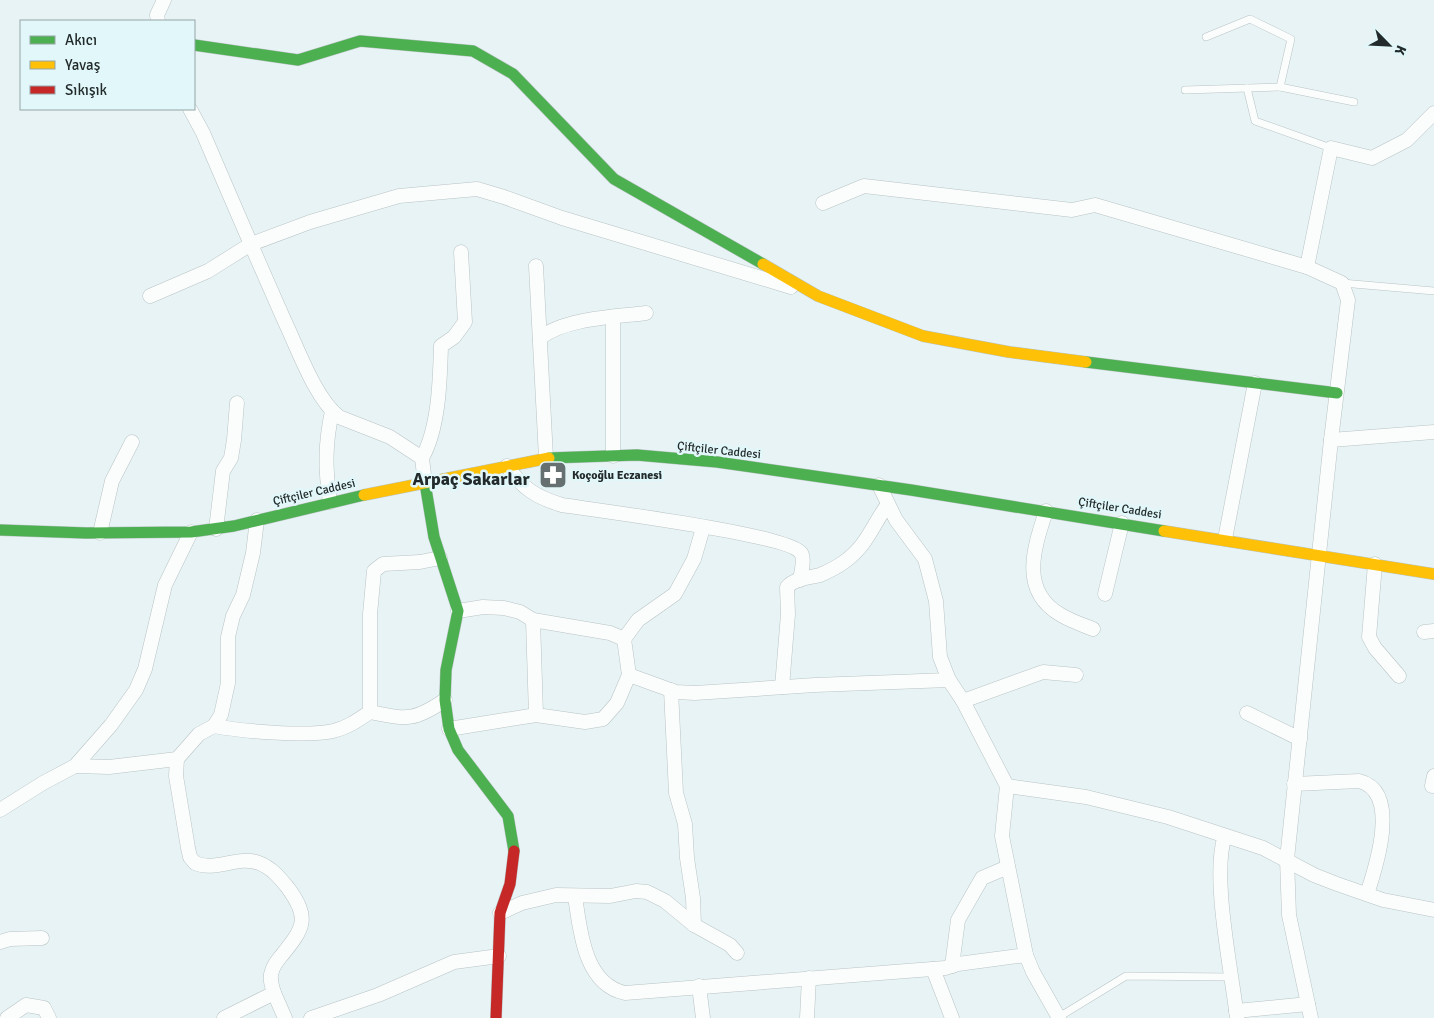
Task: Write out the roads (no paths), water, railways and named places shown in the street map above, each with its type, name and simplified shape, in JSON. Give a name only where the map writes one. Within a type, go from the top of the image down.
[{"type":"street","points":[[158,20],[164,0]]},
{"type":"street","points":[[195,45],[298,60],[360,41],[473,51],[514,74],[614,179],[818,296]]},
{"type":"street","points":[[191,110],[203,133],[295,344],[316,386],[332,411],[345,419],[390,437],[422,458]]},
{"type":"street","points":[[1307,267],[1331,148],[1372,158],[1406,140],[1434,113]]},
{"type":"street","points":[[823,203],[864,186],[1072,210],[1095,205],[1307,267],[1342,283],[1348,300],[1318,554],[1287,859],[1289,915],[1311,1018]]},
{"type":"street","points":[[150,296],[208,271],[251,244],[310,222],[399,196],[477,189],[504,196],[562,218],[818,296],[923,336],[1009,352],[1337,393]]},
{"type":"street","points":[[461,252],[465,322],[454,337],[441,346],[434,425],[428,448],[422,458],[440,558],[452,587],[458,611],[446,670],[445,700],[449,729],[458,750],[508,816],[513,830],[515,846],[514,864],[500,913],[496,1018]]},
{"type":"street","points":[[536,266],[546,458]]},
{"type":"street","points":[[540,338],[546,333],[575,323],[646,313]]},
{"type":"street","points":[[613,318],[613,456]]},
{"type":"street","points":[[1225,539],[1255,383]]},
{"type":"street","points":[[216,529],[222,471],[231,458],[237,403]]},
{"type":"street","points":[[330,502],[325,456],[332,411]]},
{"type":"street","points":[[1331,440],[1434,432]]},
{"type":"street","points":[[100,533],[112,481],[132,442]]},
{"type":"street","name":"Çiftçiler Caddesi","points":[[0,530],[100,533],[191,532],[216,529],[330,502],[546,458],[637,455],[717,462],[879,486],[1225,539],[1434,574]]},
{"type":"street","points":[[507,466],[520,484],[542,499],[562,505],[739,532],[788,544],[801,552],[800,580]]},
{"type":"street","points":[[879,486],[896,520],[925,559],[936,601],[940,656],[949,680],[963,701],[1007,786],[1002,836],[1026,955],[1033,972],[1059,1018]]},
{"type":"street","points":[[782,687],[788,614],[787,587],[843,563],[863,546],[888,504]]},
{"type":"street","points":[[1046,511],[1036,544],[1032,568],[1037,587],[1045,602],[1060,615],[1093,630]]},
{"type":"street","points":[[257,520],[253,553],[243,595],[233,616],[228,637],[228,684],[225,703],[214,726],[199,734],[177,760],[176,776],[188,848],[190,857],[195,863],[208,866],[247,860],[259,863],[278,876],[302,912],[304,920],[302,928],[272,970],[270,977],[274,993],[285,1018]]},
{"type":"street","points":[[1105,594],[1122,523]]},
{"type":"street","points":[[449,729],[536,715],[585,722],[602,719],[618,703],[628,675],[624,640],[638,620],[675,594],[694,559],[703,528]]},
{"type":"street","points":[[0,810],[43,783],[75,766],[111,724],[136,690],[145,669],[165,585],[191,532]]},
{"type":"street","points":[[370,712],[370,614],[374,571],[383,564],[420,562],[440,558]]},
{"type":"street","points":[[1375,564],[1369,637],[1375,648],[1399,676]]},
{"type":"street","points":[[458,611],[483,607],[504,608],[520,612],[533,620],[610,633],[624,640]]},
{"type":"street","points":[[533,620],[536,715]]},
{"type":"street","points":[[963,701],[1042,672],[1076,675]]},
{"type":"street","points":[[628,675],[671,690],[709,693],[782,687],[949,680]]},
{"type":"street","points":[[671,690],[676,793],[686,824],[687,858],[693,898],[694,925]]},
{"type":"street","points":[[214,726],[233,729],[323,733],[352,725],[370,712],[411,718],[445,700]]},
{"type":"street","points":[[1247,713],[1300,739]]},
{"type":"street","points":[[75,766],[109,767],[177,760]]},
{"type":"street","points":[[1294,784],[1359,781],[1368,783],[1379,794],[1382,825],[1380,846],[1366,894]]},
{"type":"street","points":[[1007,786],[1086,797],[1135,808],[1225,836],[1287,859],[1314,875],[1383,900],[1434,910]]},
{"type":"street","points":[[1225,836],[1220,856],[1221,879],[1237,1014],[1308,1004]]},
{"type":"street","points":[[952,966],[958,920],[982,878],[1008,867]]},
{"type":"street","points":[[500,913],[540,897],[647,892],[665,901],[694,925],[722,939],[736,953]]},
{"type":"street","points":[[575,896],[587,954],[606,986],[625,993],[933,969],[1026,955]]},
{"type":"street","points":[[0,942],[10,939],[42,938]]},
{"type":"street","points":[[311,1018],[378,995],[454,962],[499,956]]},
{"type":"street","points":[[933,969],[952,1018]]},
{"type":"street","points":[[807,1018],[809,978]]},
{"type":"street","points":[[698,986],[704,1018]]},
{"type":"street","points":[[224,1018],[274,993]]},
{"type":"street","points":[[7,1018],[26,1005],[44,1008],[49,1018]]},
{"type":"lane","points":[[1206,36],[1250,19],[1291,39],[1280,87]]},
{"type":"lane","points":[[1185,90],[1280,87],[1354,102]]},
{"type":"lane","points":[[1247,88],[1256,121],[1331,148]]},
{"type":"lane","points":[[1342,283],[1434,291]]},
{"type":"lane","points":[[1059,1018],[1126,976],[1232,977]]},
{"type":"place","name":"Koçoğlu Eczanesi","points":[[553,475]]},
{"type":"district","name":"Arpaç Sakarlar","points":[[471,479]]}]
